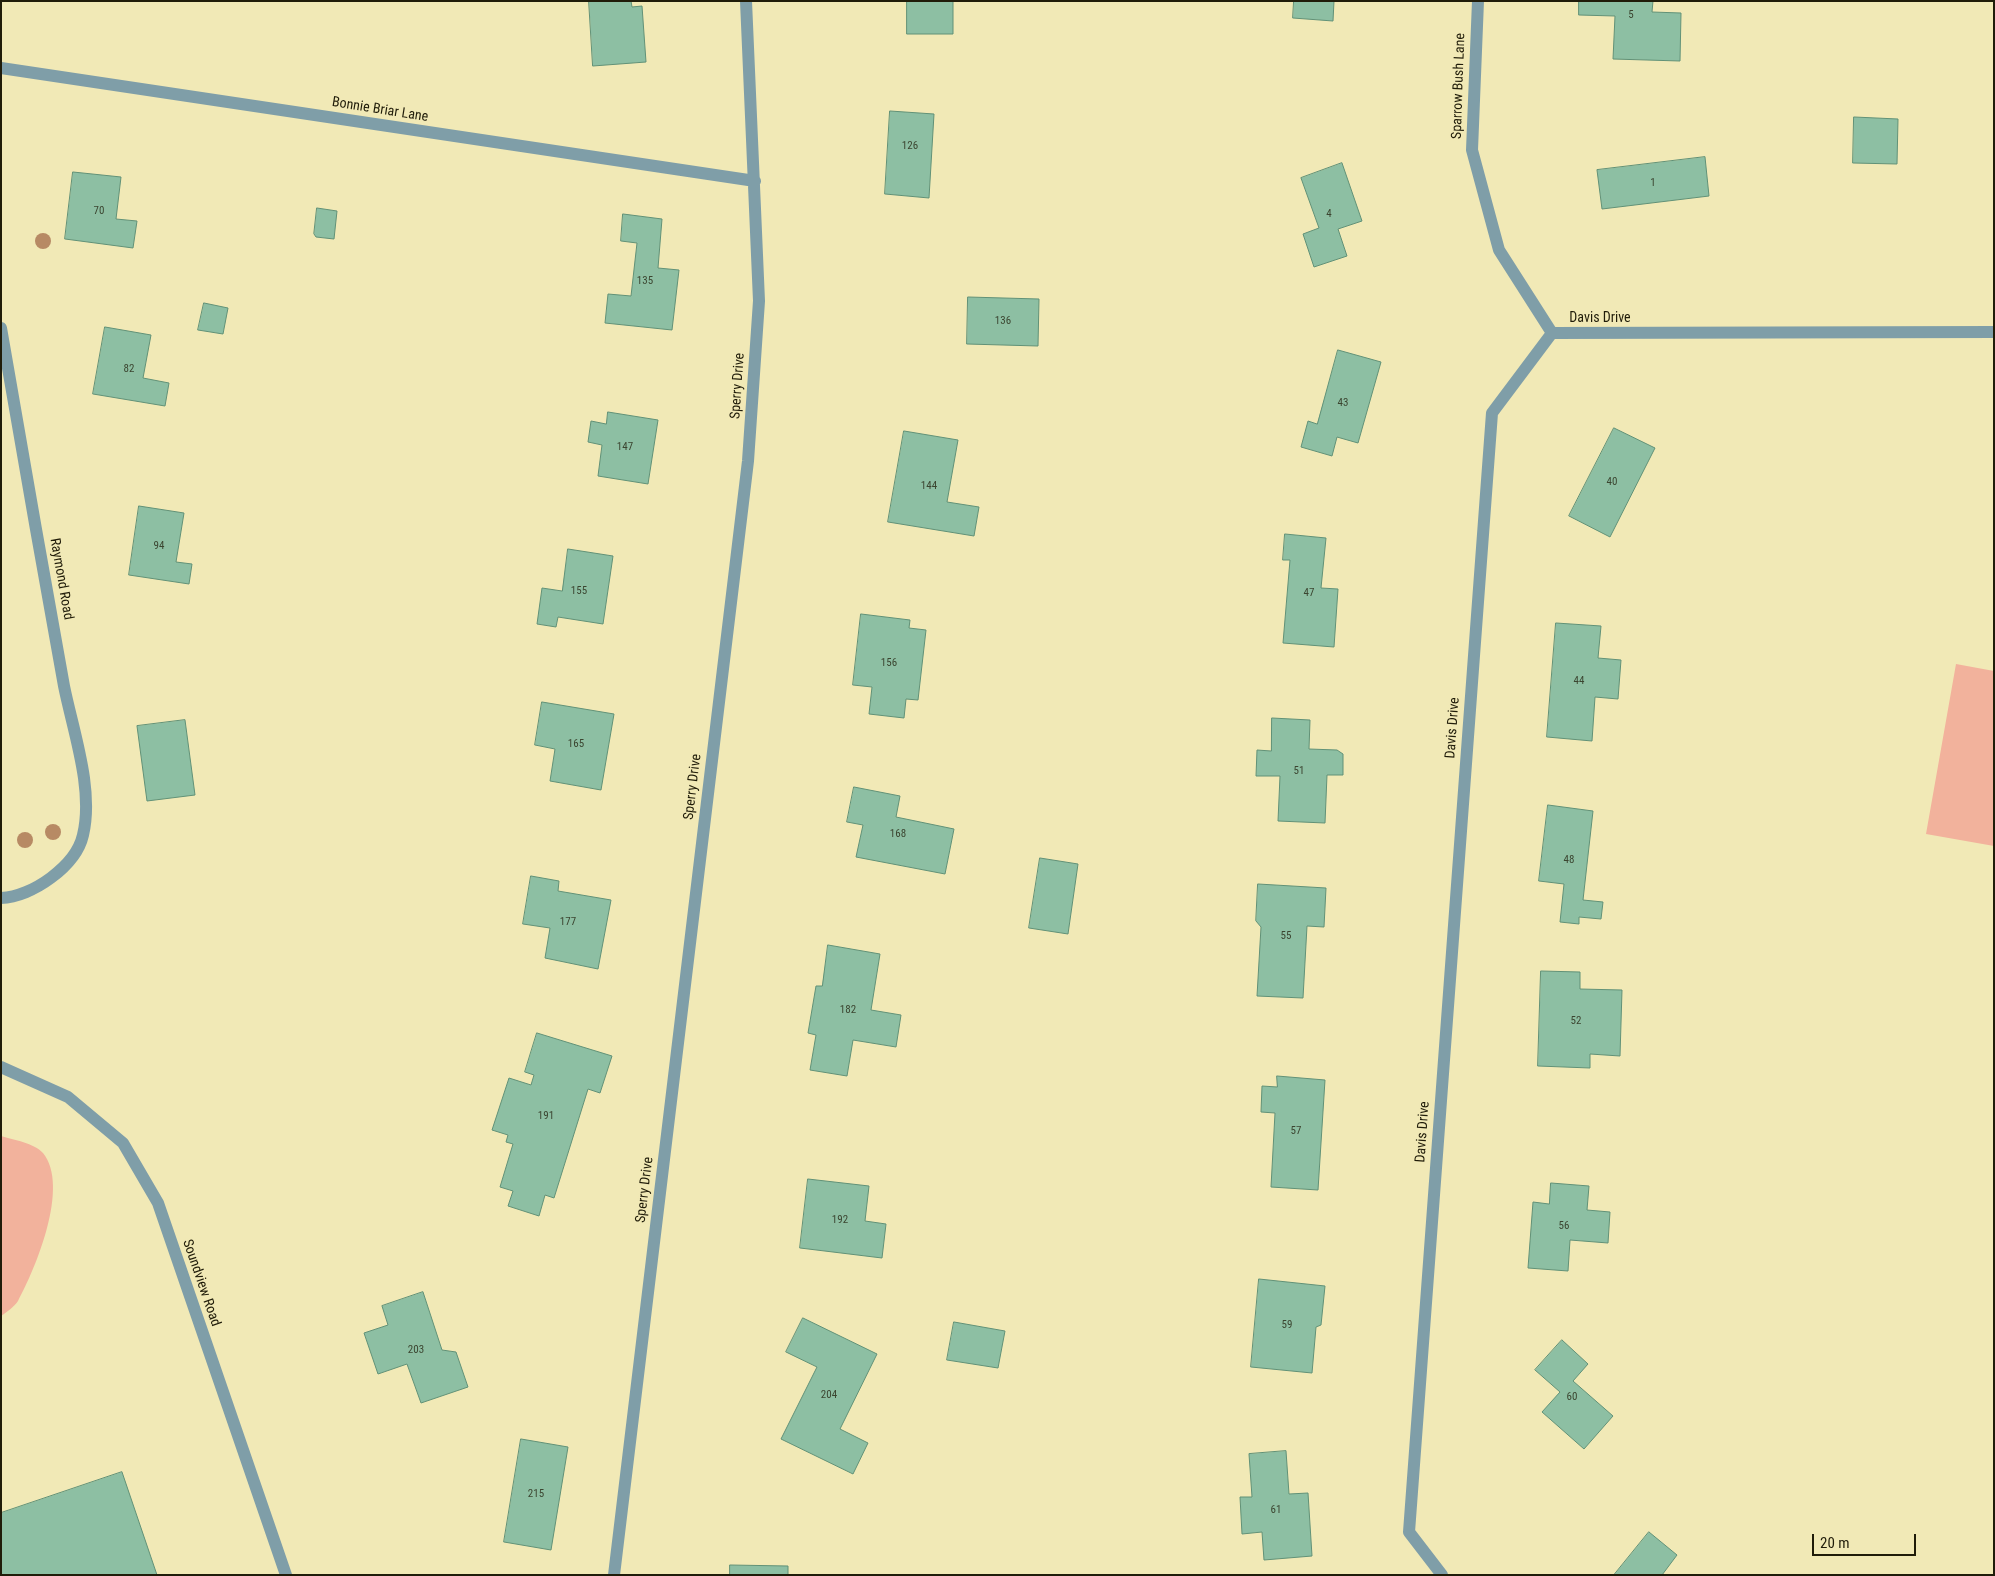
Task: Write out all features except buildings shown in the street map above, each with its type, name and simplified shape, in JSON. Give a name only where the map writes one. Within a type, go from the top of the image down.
[{"type":"street","name":"Sperry Drive","points":[[614,1575],[748,461],[759,301],[746,1]]},
{"type":"street","name":"Sparrow Bush Lane","points":[[1478,1],[1472,150],[1499,250],[1552,333]]},
{"type":"street","name":"Bonnie Briar Lane","points":[[1,68],[755,181]]},
{"type":"street","name":"Raymond Road","points":[[1,328],[65,687],[86,792],[83,836],[68,863],[44,883],[14,898],[1,898]]},
{"type":"street","name":"Davis Drive","points":[[1442,1575],[1409,1532],[1492,413],[1552,333],[1994,332]]},
{"type":"street","name":"Soundview Road","points":[[1,1067],[68,1097],[123,1143],[158,1203],[286,1575]]},
{"type":"shaded area","points":[[1956,664],[1994,671],[1994,846],[1926,834]]},
{"type":"shaded area","points":[[1,1136],[29,1144],[43,1153],[50,1167],[53,1185],[52,1206],[47,1227],[33,1269],[18,1301],[1,1316]]}]
